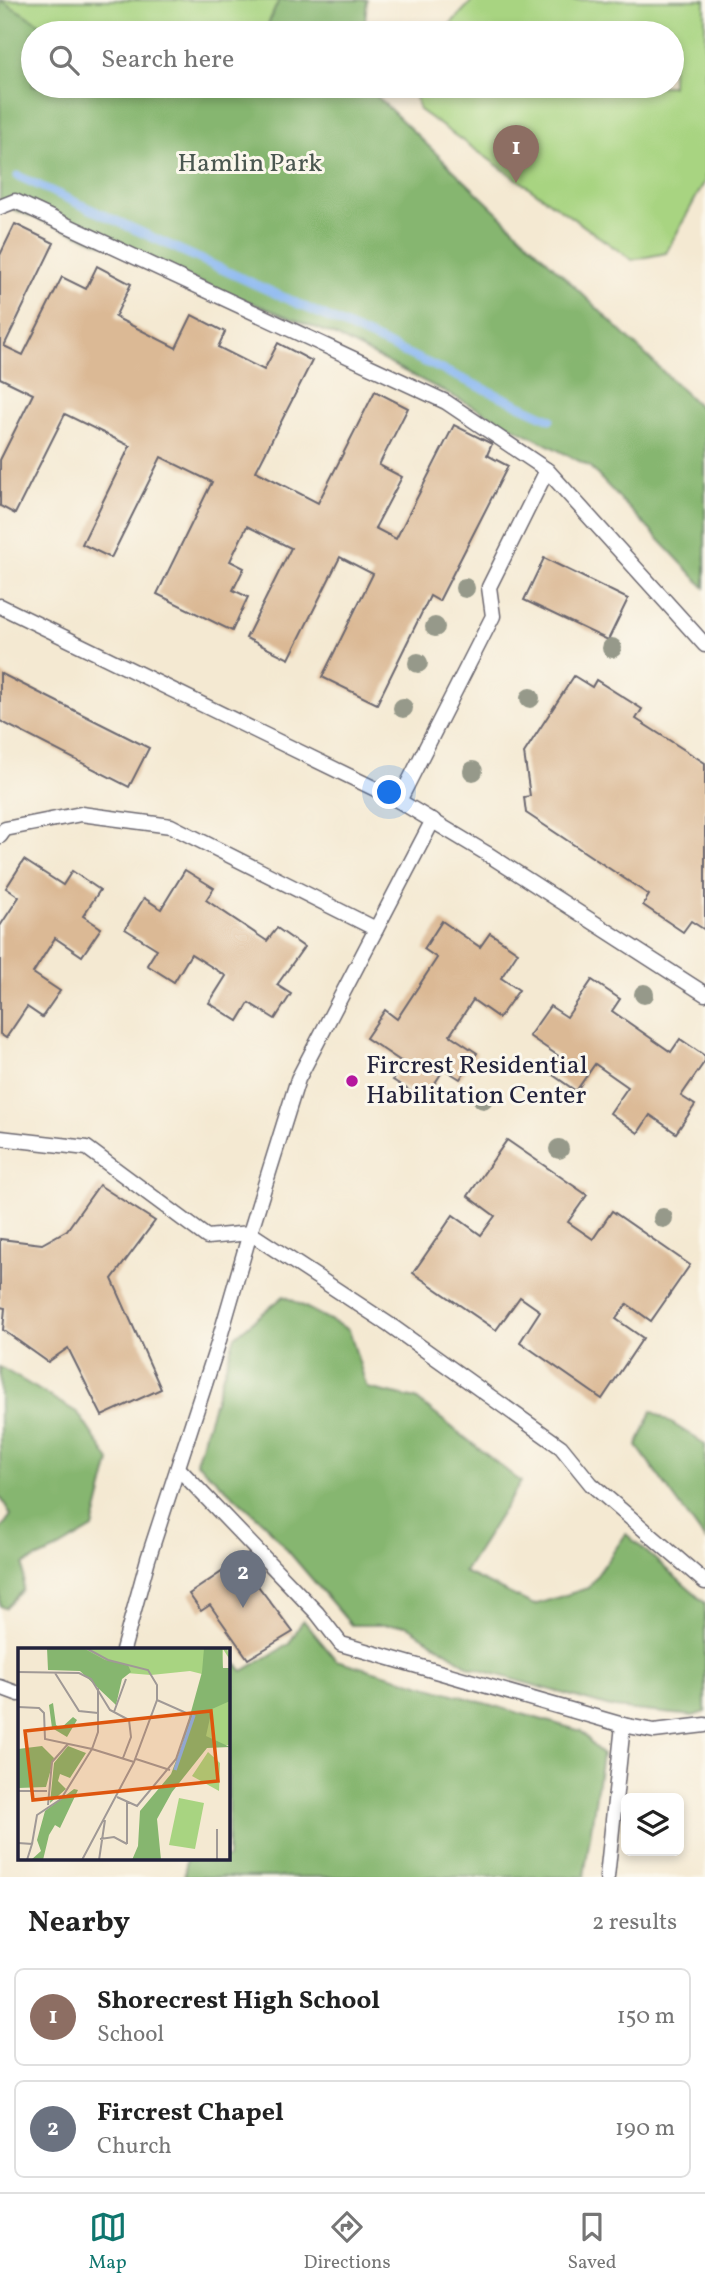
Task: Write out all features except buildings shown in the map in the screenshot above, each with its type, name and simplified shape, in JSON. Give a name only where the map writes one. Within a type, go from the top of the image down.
[{"type":"lane","points":[[0,207],[15,201],[446,402],[547,470],[705,645]]},
{"type":"lane","points":[[399,801],[493,616],[489,587],[547,470]]},
{"type":"lane","points":[[0,606],[399,801],[705,994]]},
{"type":"lane","points":[[0,836],[5,829],[81,814],[171,826],[376,929]]},
{"type":"lane","points":[[124,1648],[148,1559],[217,1347],[298,1079],[433,820]]},
{"type":"lane","points":[[0,1138],[87,1148],[207,1237],[250,1233],[390,1325],[561,1447],[591,1484],[705,1582]]},
{"type":"lane","points":[[178,1468],[317,1613],[341,1644],[623,1725],[654,1731],[705,1725]]},
{"type":"lane","points":[[0,1687],[18,1694]]},
{"type":"lane","points":[[607,1877],[623,1725]]},
{"type":"green space","points":[[0,0],[347,0],[344,21],[21,21],[21,98],[25,98],[0,134]]},
{"type":"green space","name":"Hamlin Park","points":[[0,0],[36,21],[21,21],[21,98],[378,98],[705,412],[705,588],[589,466],[334,335],[0,204]]},
{"type":"green space","points":[[279,0],[367,0],[365,21],[269,21]]},
{"type":"green space","points":[[473,0],[705,0],[705,181],[666,253],[632,260],[419,110],[416,98],[684,98],[684,21],[453,21]]},
{"type":"green space","points":[[284,1296],[349,1330],[367,1388],[416,1399],[521,1482],[464,1572],[534,1605],[588,1588],[626,1534],[705,1603],[705,1712],[693,1716],[614,1708],[470,1667],[406,1625],[351,1625],[265,1524],[196,1462],[235,1336]]},
{"type":"green space","points":[[0,1367],[78,1413],[110,1461],[93,1528],[54,1551],[24,1564],[23,1590],[5,1608],[0,1606],[0,1530],[11,1515],[0,1496]]},
{"type":"green space","points":[[652,1411],[705,1444],[705,1540],[637,1446]]},
{"type":"green space","points":[[303,1620],[336,1660],[581,1731],[602,1755],[584,1877],[184,1877],[187,1860],[229,1860],[229,1657],[243,1671],[289,1644]]},
{"type":"waterway","points":[[18,176],[550,419]]},
{"type":"place","name":"Shorecrest High School","points":[[516,183]]},
{"type":"place","name":"Fircrest Residential Habilitation Center","points":[[352,1081]]},
{"type":"place","name":"Fircrest Chapel","points":[[243,1608]]}]
